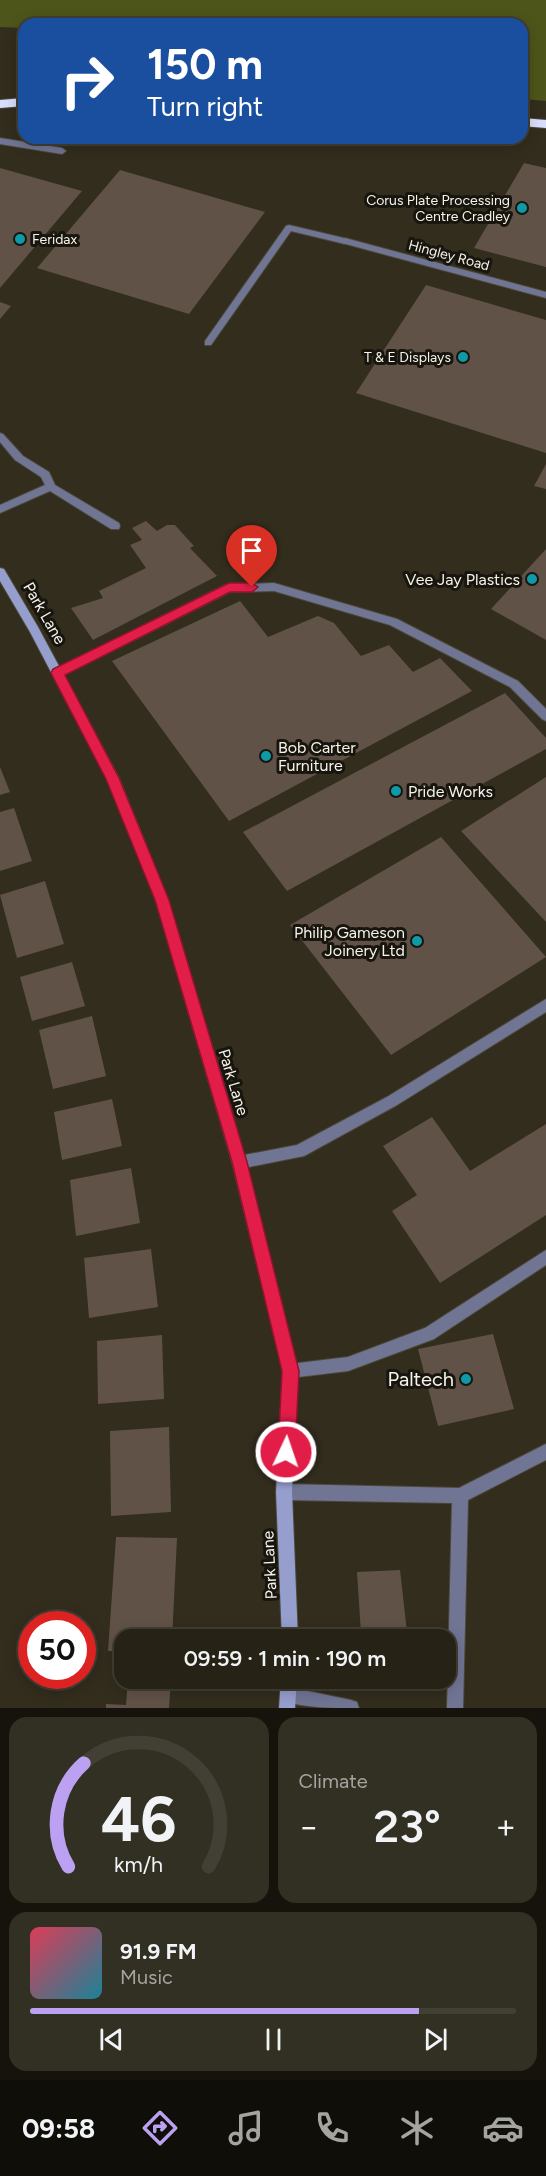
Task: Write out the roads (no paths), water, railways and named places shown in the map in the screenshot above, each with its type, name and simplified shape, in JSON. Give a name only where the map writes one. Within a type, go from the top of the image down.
[{"type":"highway","points":[[0,104],[18,102]]},
{"type":"highway","points":[[528,122],[546,124]]},
{"type":"main road","name":"Park Lane","points":[[0,572],[58,673],[112,778],[162,900],[239,1162],[290,1371],[284,1492],[290,1629]]},
{"type":"street","points":[[0,141],[18,144]]},
{"type":"street","points":[[19,144],[62,151]]},
{"type":"street","name":"Hingley Road","points":[[208,343],[289,228],[546,295]]},
{"type":"street","points":[[0,436],[19,458],[45,474],[51,487],[115,526]]},
{"type":"street","points":[[0,509],[51,487]]},
{"type":"street","points":[[58,673],[229,588],[274,587],[393,622],[514,684],[546,716]]},
{"type":"street","points":[[239,1162],[299,1151],[392,1101],[546,1005]]},
{"type":"street","points":[[290,1371],[348,1365],[429,1334],[546,1257]]},
{"type":"street","points":[[284,1492],[460,1496],[546,1452]]},
{"type":"street","points":[[455,1708],[460,1496]]},
{"type":"street","points":[[288,1694],[351,1708]]},
{"type":"place","name":"Corus Plate Processing Centre Cradley","points":[[522,208]]},
{"type":"place","name":"Feridax","points":[[20,239]]},
{"type":"place","name":"T & E Displays","points":[[463,357]]},
{"type":"place","name":"Vee Jay Plastics","points":[[532,579]]},
{"type":"place","name":"Bob Carter Furniture","points":[[266,756]]},
{"type":"place","name":"Pride Works","points":[[396,791]]},
{"type":"place","name":"Philip Gameson Joinery Ltd","points":[[417,941]]},
{"type":"place","name":"Paltech","points":[[466,1379]]}]
